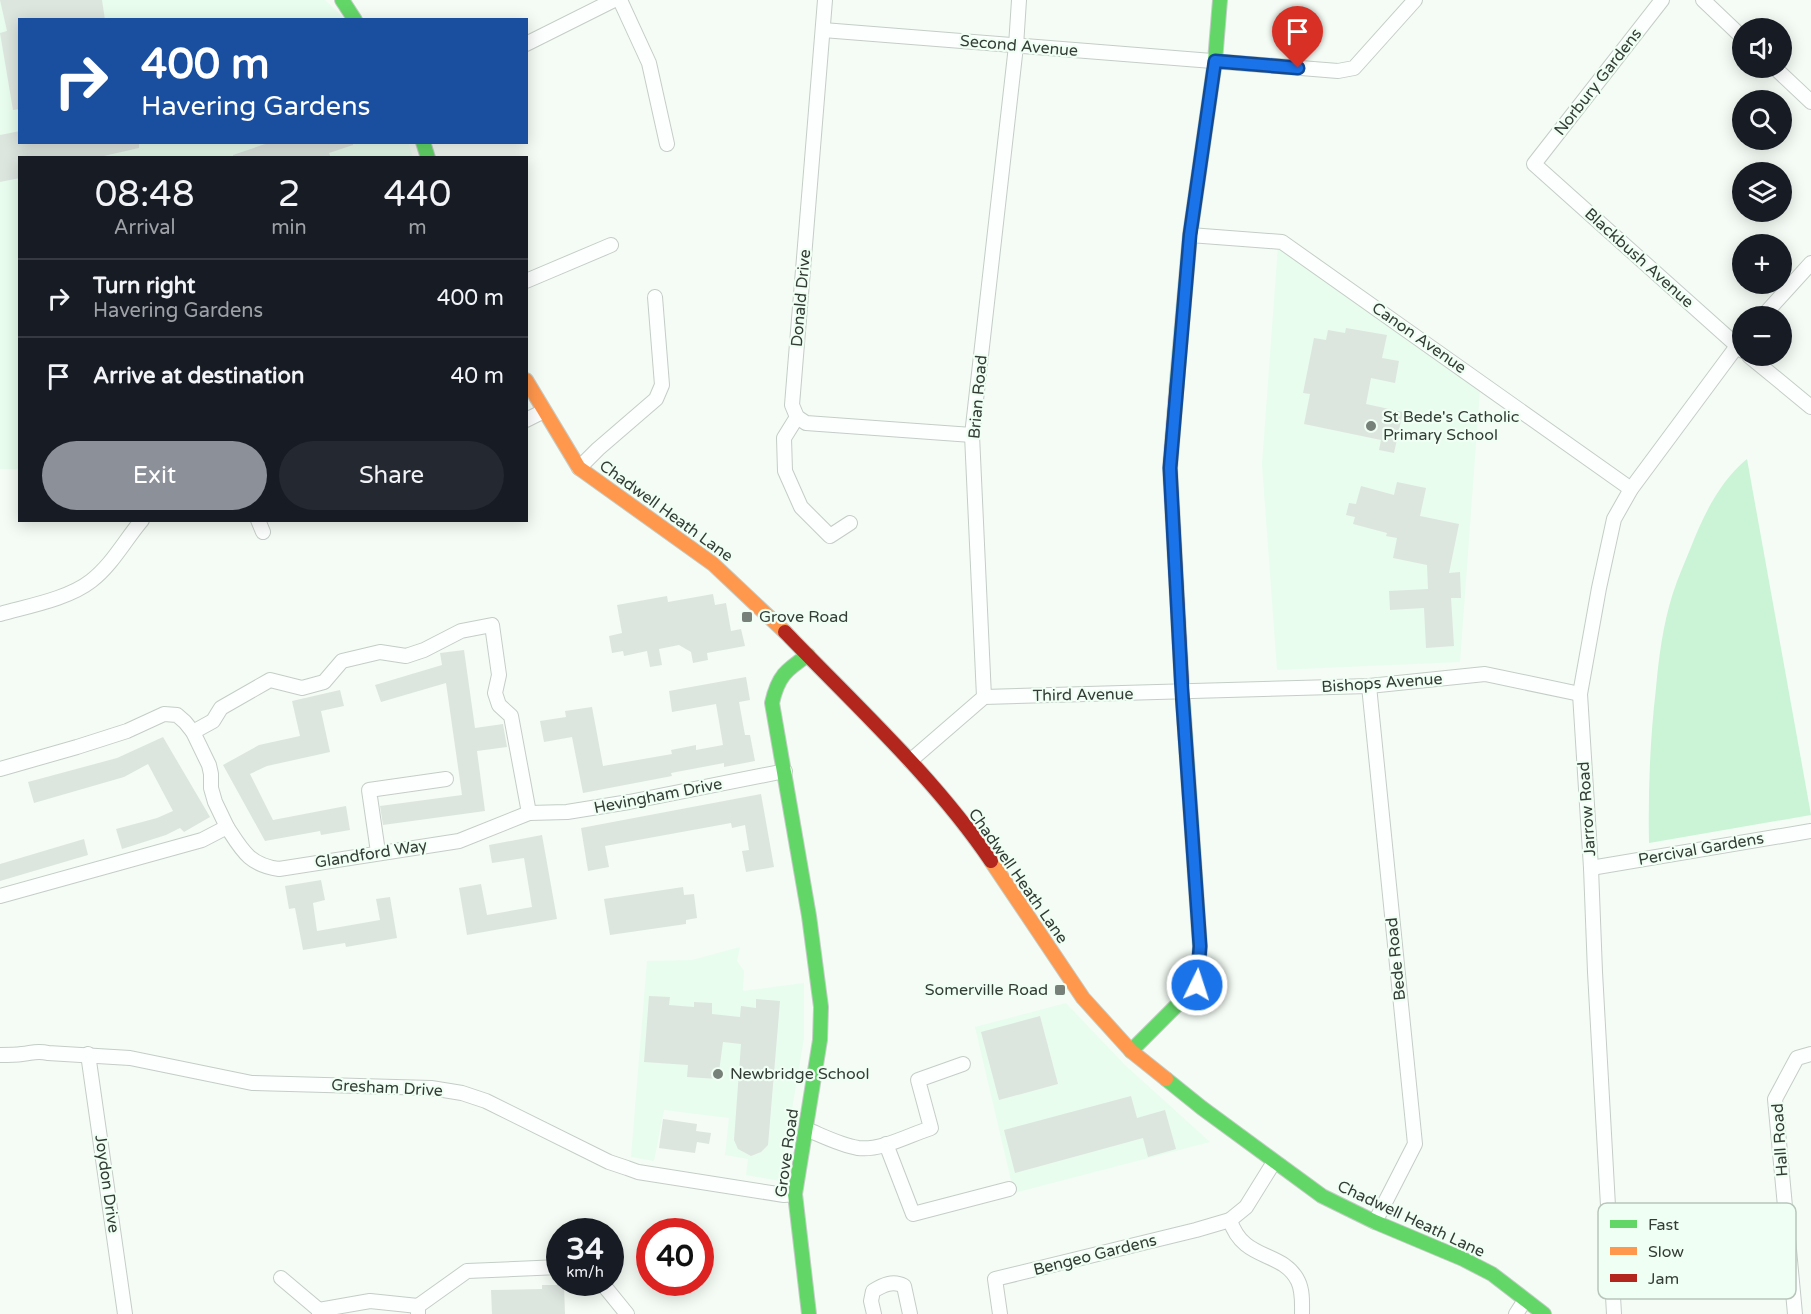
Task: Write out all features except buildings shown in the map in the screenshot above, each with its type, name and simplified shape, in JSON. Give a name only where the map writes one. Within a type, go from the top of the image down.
[{"type":"street","points":[[342,0],[354,18]]},
{"type":"street","points":[[528,43],[615,0]]},
{"type":"street","points":[[620,0],[649,63],[667,144]]},
{"type":"street","name":"Donald Drive","points":[[796,417],[792,405],[825,0]]},
{"type":"street","name":"Brian Road","points":[[984,697],[972,435],[1016,45],[1019,0]]},
{"type":"street","points":[[1131,1051],[1197,985],[1200,946],[1182,692],[1170,468],[1190,235],[1215,61],[1220,0]]},
{"type":"street","name":"Second Avenue","points":[[823,30],[1338,71],[1354,68],[1415,0]]},
{"type":"street","name":"Norbury Gardens","points":[[1534,164],[1662,0]]},
{"type":"street","points":[[1703,0],[1732,28]]},
{"type":"street","points":[[1786,78],[1811,102]]},
{"type":"street","name":"Blackbush Avenue","points":[[1534,164],[1732,337]]},
{"type":"street","name":"Canon Avenue","points":[[1190,235],[1282,242],[1631,489]]},
{"type":"street","points":[[528,280],[611,245]]},
{"type":"street","points":[[1772,306],[1811,263]]},
{"type":"street","points":[[579,468],[656,399],[662,386],[655,297]]},
{"type":"street","name":"Jarrow Road","points":[[1608,1203],[1580,694],[1614,519],[1631,489],[1732,357]]},
{"type":"street","points":[[1761,366],[1811,407]]},
{"type":"street","name":"Chadwell Heath Lane","points":[[528,383],[579,468],[713,564],[808,655],[910,761],[978,842],[1083,998],[1131,1051],[1202,1108],[1322,1196],[1492,1274],[1545,1314]]},
{"type":"street","points":[[528,419],[544,411]]},
{"type":"street","points":[[850,523],[830,536],[801,507],[785,471],[784,438],[796,417],[806,423],[972,435]]},
{"type":"street","points":[[0,614],[76,591],[93,580],[122,547],[136,522]]},
{"type":"street","points":[[193,732],[213,721],[221,708],[270,680],[302,688],[324,682],[342,661],[380,652],[405,656],[424,650],[461,631],[492,625],[500,675],[495,693],[499,705],[511,716],[529,813]]},
{"type":"street","name":"Grove Road","points":[[808,655],[782,672],[775,687],[772,703],[785,771],[821,1007],[820,1040],[795,1194],[809,1314]]},
{"type":"street","name":"Bishops Avenue","points":[[1182,692],[1369,687],[1485,674],[1580,694]]},
{"type":"street","name":"Bede Road","points":[[1369,687],[1415,1144],[1375,1222]]},
{"type":"street","name":"Third Avenue","points":[[984,697],[1182,692]]},
{"type":"street","points":[[910,761],[984,697]]},
{"type":"street","name":"Glandford Way","points":[[0,769],[87,744],[140,726],[164,714],[177,715],[193,732],[209,765],[215,802],[227,826],[241,849],[253,861],[264,867],[279,868],[459,840],[529,813]]},
{"type":"street","name":"Hevingham Drive","points":[[529,813],[567,812],[629,802],[785,771]]},
{"type":"street","points":[[378,852],[369,790],[446,778]]},
{"type":"street","points":[[0,896],[202,840],[227,826]]},
{"type":"street","name":"Percival Gardens","points":[[1591,868],[1811,831]]},
{"type":"street","name":"Gresham Drive","points":[[0,1055],[24,1054],[31,1051],[88,1054],[130,1058],[252,1083],[431,1088],[462,1093],[486,1101],[609,1162],[627,1168],[784,1195],[795,1194]]},
{"type":"street","name":"Joydon Drive","points":[[88,1054],[125,1314]]},
{"type":"street","name":"Hall Road","points":[[1785,1203],[1775,1098],[1797,1058],[1811,1054]]},
{"type":"street","points":[[806,1129],[845,1145],[861,1148],[886,1144],[930,1128],[918,1080],[963,1064]]},
{"type":"street","points":[[886,1144],[913,1215],[1009,1189]]},
{"type":"street","points":[[1274,1162],[1246,1207],[1230,1220],[1237,1238],[1243,1244],[1281,1264],[1293,1274],[1299,1282],[1302,1314]]},
{"type":"street","name":"Bengeo Gardens","points":[[1000,1314],[994,1280],[1230,1220]]},
{"type":"street","points":[[281,1278],[319,1312],[370,1301],[418,1310],[467,1271],[546,1268]]},
{"type":"street","points":[[874,1314],[871,1301],[873,1291],[882,1285],[897,1282],[904,1286],[910,1314]]},
{"type":"street","points":[[612,1296],[627,1314]]},
{"type":"street","name":"Jarrow Road","points":[[1613,1299],[1614,1314]]},
{"type":"street","name":"Hall Road","points":[[1794,1299],[1795,1314]]},
{"type":"street","points":[[1516,1314],[1524,1300]]},
{"type":"shaded area","points":[[0,0],[325,0],[344,18],[18,18],[18,144],[409,144],[413,156],[18,156],[18,469],[0,469]]},
{"type":"shaded area","name":"St Bede's Catholic Primary School","points":[[1278,246],[1480,389],[1460,662],[1277,670],[1262,464]]},
{"type":"shaded area","name":"Newbridge School","points":[[740,947],[737,961],[744,971],[743,991],[804,983],[804,1038],[780,1181],[746,1175],[748,1159],[725,1155],[729,1118],[664,1110],[654,1161],[631,1157],[647,961],[692,960]]},
{"type":"shaded area","points":[[1066,1003],[1125,1065],[1210,1142],[1014,1193],[975,1027]]},
{"type":"green space","points":[[1747,459],[1811,815],[1649,843],[1652,727],[1664,628],[1679,575],[1707,510],[1729,477]]},
{"type":"traffic: fast","points":[[342,0],[354,18]]},
{"type":"traffic: fast","points":[[1177,382],[1190,235],[1215,61],[1220,0]]},
{"type":"traffic: fast","points":[[424,144],[427,156]]},
{"type":"traffic: fast","points":[[808,655],[784,674],[777,686],[772,703],[809,916],[821,1007],[820,1040],[795,1194],[809,1314]]},
{"type":"traffic: fast","points":[[1131,1051],[1197,985],[1200,947],[1182,688]]},
{"type":"traffic: fast","points":[[1166,1079],[1322,1196],[1492,1274],[1544,1314]]},
{"type":"traffic: slow","points":[[528,383],[579,468],[713,564],[785,632]]},
{"type":"traffic: slow","points":[[991,861],[1083,998],[1131,1051],[1166,1079]]},
{"type":"traffic: jam","points":[[1177,382],[1170,468],[1182,688]]},
{"type":"traffic: jam","points":[[785,632],[919,771],[945,800],[991,861]]},
{"type":"place","name":"St Bede's Catholic Primary School","points":[[1371,426]]},
{"type":"place","name":"Grove Road","points":[[747,617]]},
{"type":"place","name":"Somerville Road","points":[[1060,990]]},
{"type":"place","name":"Newbridge School","points":[[718,1074]]},
{"type":"route","points":[[1197,985],[1200,946],[1182,692],[1170,468],[1190,235],[1215,61],[1298,68]]}]
